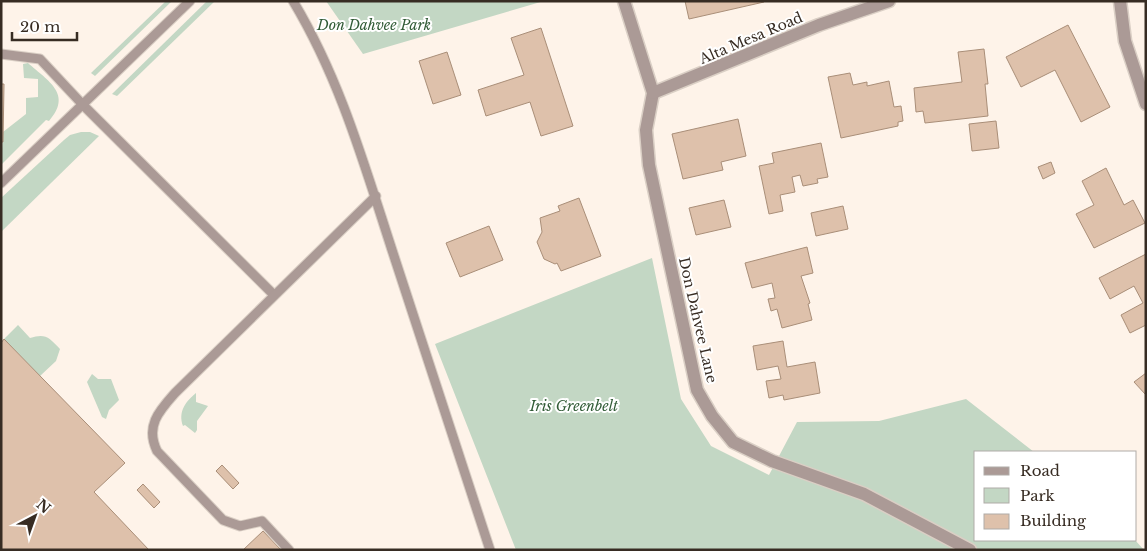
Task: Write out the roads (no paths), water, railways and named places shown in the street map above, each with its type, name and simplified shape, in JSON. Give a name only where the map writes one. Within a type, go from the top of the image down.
[{"type":"street","name":"Don Dahvee Lane","points":[[624,1],[653,93],[646,130],[649,165],[698,390],[712,416],[733,442],[772,461],[864,494],[970,550]]},
{"type":"street","name":"Alta Mesa Road","points":[[653,93],[837,18],[889,1]]},
{"type":"street","points":[[1120,1],[1125,41],[1146,104]]},
{"type":"lane","points":[[1,182],[84,106],[190,1]]},
{"type":"lane","points":[[293,1],[310,29],[335,81],[376,196],[490,550]]},
{"type":"lane","points":[[1,54],[40,59],[84,106],[274,295]]},
{"type":"lane","points":[[289,550],[262,521],[240,526],[223,520],[157,451],[152,436],[153,423],[158,411],[376,196]]},
{"type":"park label","name":"Don Dahvee Park","points":[[374,25]]},
{"type":"park label","name":"Iris Greenbelt","points":[[574,406]]}]
